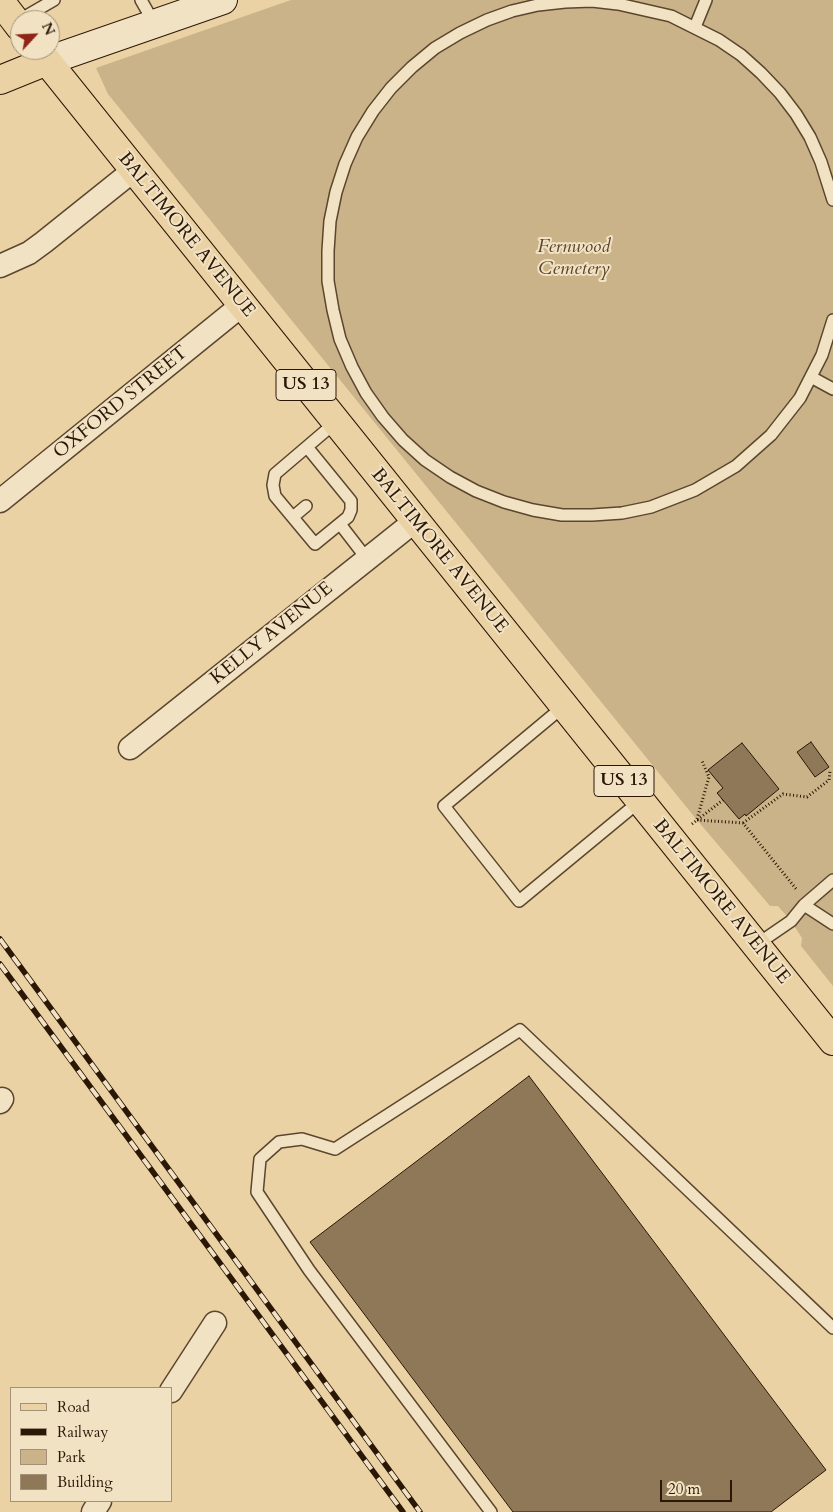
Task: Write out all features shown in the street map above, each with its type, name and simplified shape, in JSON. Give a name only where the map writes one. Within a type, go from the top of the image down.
[{"type":"main road","points":[[60,51],[223,0]]},
{"type":"main road","points":[[0,1],[10,14]]},
{"type":"main road","points":[[0,80],[35,60]]},
{"type":"main road","name":"BALTIMORE AVENUE","points":[[45,60],[833,1041]]},
{"type":"street","points":[[0,266],[29,253],[134,170]]},
{"type":"street","name":"OXFORD STREET","points":[[0,501],[242,305]]},
{"type":"street","name":"KELLY AVENUE","points":[[130,748],[415,521]]},
{"type":"street","points":[[172,1389],[215,1323]]},
{"type":"lane","points":[[39,10],[54,0]]},
{"type":"lane","points":[[141,0],[154,23]]},
{"type":"lane","points":[[695,27],[706,0]]},
{"type":"lane","points":[[833,200],[830,180],[810,137],[796,114],[780,92],[741,55],[719,40],[671,16],[618,4],[592,1],[565,2],[538,5],[512,11],[460,32],[435,48],[391,88],[357,137],[345,164],[336,192],[330,221],[328,251],[328,271],[333,310],[340,339],[366,393],[383,418],[425,460],[450,477],[485,495],[504,502],[562,515],[607,514],[651,507],[695,490],[736,466],[771,435],[795,404],[812,378],[822,355],[833,320]]},
{"type":"lane","points":[[812,378],[833,389]]},
{"type":"lane","points":[[307,447],[334,485],[351,501],[351,510],[348,517],[315,544],[276,496],[273,485],[275,474],[336,422]]},
{"type":"lane","points":[[293,517],[306,506]]},
{"type":"lane","points":[[340,524],[367,559]]},
{"type":"lane","points":[[564,706],[444,806],[519,901],[640,801]]},
{"type":"lane","points":[[756,944],[791,922],[805,904],[833,880]]},
{"type":"lane","points":[[805,904],[833,924]]},
{"type":"lane","points":[[491,1512],[309,1270],[257,1192],[260,1160],[279,1142],[302,1139],[335,1149],[520,1030],[833,1328]]},
{"type":"path","points":[[697,820],[709,777],[702,761]]},
{"type":"path","points":[[697,820],[743,823],[783,794],[807,797],[829,780],[830,771]]},
{"type":"path","points":[[697,820],[723,800]]},
{"type":"path","points":[[743,823],[805,904]]},
{"type":"green space","name":"Fernwood Cemetery","points":[[291,0],[833,0],[833,986],[801,946],[802,938],[791,921],[778,906],[770,906],[697,820],[108,94],[96,68]]},
{"type":"building","points":[[811,742],[829,767],[815,777],[797,752]]},
{"type":"building","points":[[742,743],[779,789],[746,816],[745,814],[739,819],[717,793],[723,788],[708,770]]},
{"type":"building","points":[[529,1076],[826,1470],[771,1512],[513,1512],[310,1242]]},
{"type":"railway","points":[[0,939],[420,1512]]},
{"type":"railway","points":[[0,964],[403,1512]]}]
